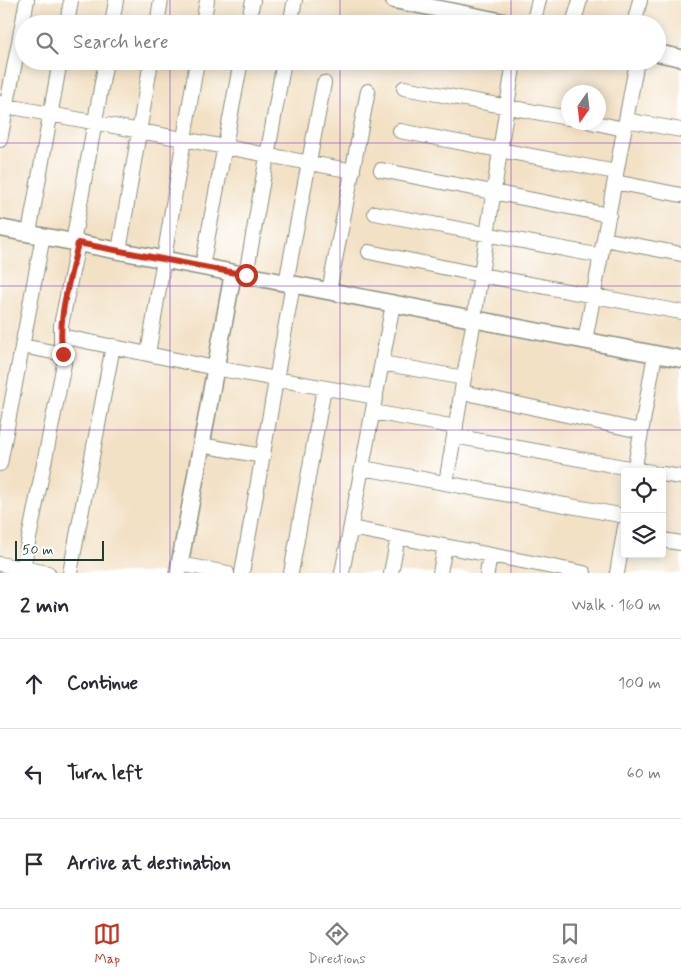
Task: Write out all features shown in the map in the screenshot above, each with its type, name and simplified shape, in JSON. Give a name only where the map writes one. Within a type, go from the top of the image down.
[{"type":"street","points":[[24,15],[27,0]]},
{"type":"street","points":[[68,15],[71,0]]},
{"type":"street","points":[[114,15],[116,0]]},
{"type":"street","points":[[158,15],[161,0]]},
{"type":"street","points":[[204,15],[207,0]]},
{"type":"street","points":[[250,15],[253,0]]},
{"type":"street","points":[[292,15],[294,0]]},
{"type":"street","points":[[394,0],[431,3],[478,15]]},
{"type":"street","points":[[535,15],[538,0]]},
{"type":"street","points":[[576,15],[580,0]]},
{"type":"street","points":[[636,15],[640,0]]},
{"type":"street","points":[[0,140],[3,104],[15,52]]},
{"type":"street","points":[[666,55],[681,58]]},
{"type":"street","points":[[0,464],[22,346],[51,114],[58,70]]},
{"type":"street","points":[[23,568],[64,364],[61,325],[104,70]]},
{"type":"street","points":[[119,251],[149,70]]},
{"type":"street","points":[[148,354],[196,70]]},
{"type":"street","points":[[202,267],[239,70]]},
{"type":"street","points":[[227,573],[179,568],[215,368],[267,154],[282,70]]},
{"type":"street","points":[[446,483],[474,319],[513,70]]},
{"type":"street","points":[[585,341],[635,70]]},
{"type":"street","points":[[242,573],[276,379],[308,162],[324,83]]},
{"type":"street","points":[[404,88],[561,117]]},
{"type":"street","points":[[328,291],[368,91]]},
{"type":"street","points":[[3,104],[353,171]]},
{"type":"street","points":[[606,123],[681,130]]},
{"type":"street","points":[[400,131],[500,150],[681,194]]},
{"type":"street","points":[[381,170],[608,215]]},
{"type":"street","points":[[375,213],[601,256]]},
{"type":"street","points":[[0,228],[681,359]]},
{"type":"street","points":[[604,240],[681,254]]},
{"type":"street","points":[[369,252],[681,312]]},
{"type":"street","points":[[342,573],[393,304]]},
{"type":"street","points":[[61,336],[215,368],[376,397]]},
{"type":"street","points":[[22,346],[63,354]]},
{"type":"street","points":[[70,573],[113,346]]},
{"type":"street","points":[[635,468],[640,431],[655,354]]},
{"type":"street","points":[[382,363],[640,431]]},
{"type":"street","points":[[291,573],[324,388]]},
{"type":"street","points":[[373,412],[626,468]]},
{"type":"street","points":[[201,445],[263,456]]},
{"type":"street","points":[[362,468],[621,515]]},
{"type":"street","points":[[666,475],[681,477]]},
{"type":"street","points":[[351,528],[490,555],[534,568],[584,573]]},
{"type":"street","points":[[391,573],[398,537]]},
{"type":"street","points":[[666,541],[681,543]]},
{"type":"street","points":[[440,573],[445,546]]},
{"type":"street","points":[[616,573],[621,547]]},
{"type":"street","points":[[487,573],[490,555]]},
{"type":"street","points":[[0,564],[48,573]]},
{"type":"route","points":[[63,354],[61,325],[78,243],[246,275]]}]
